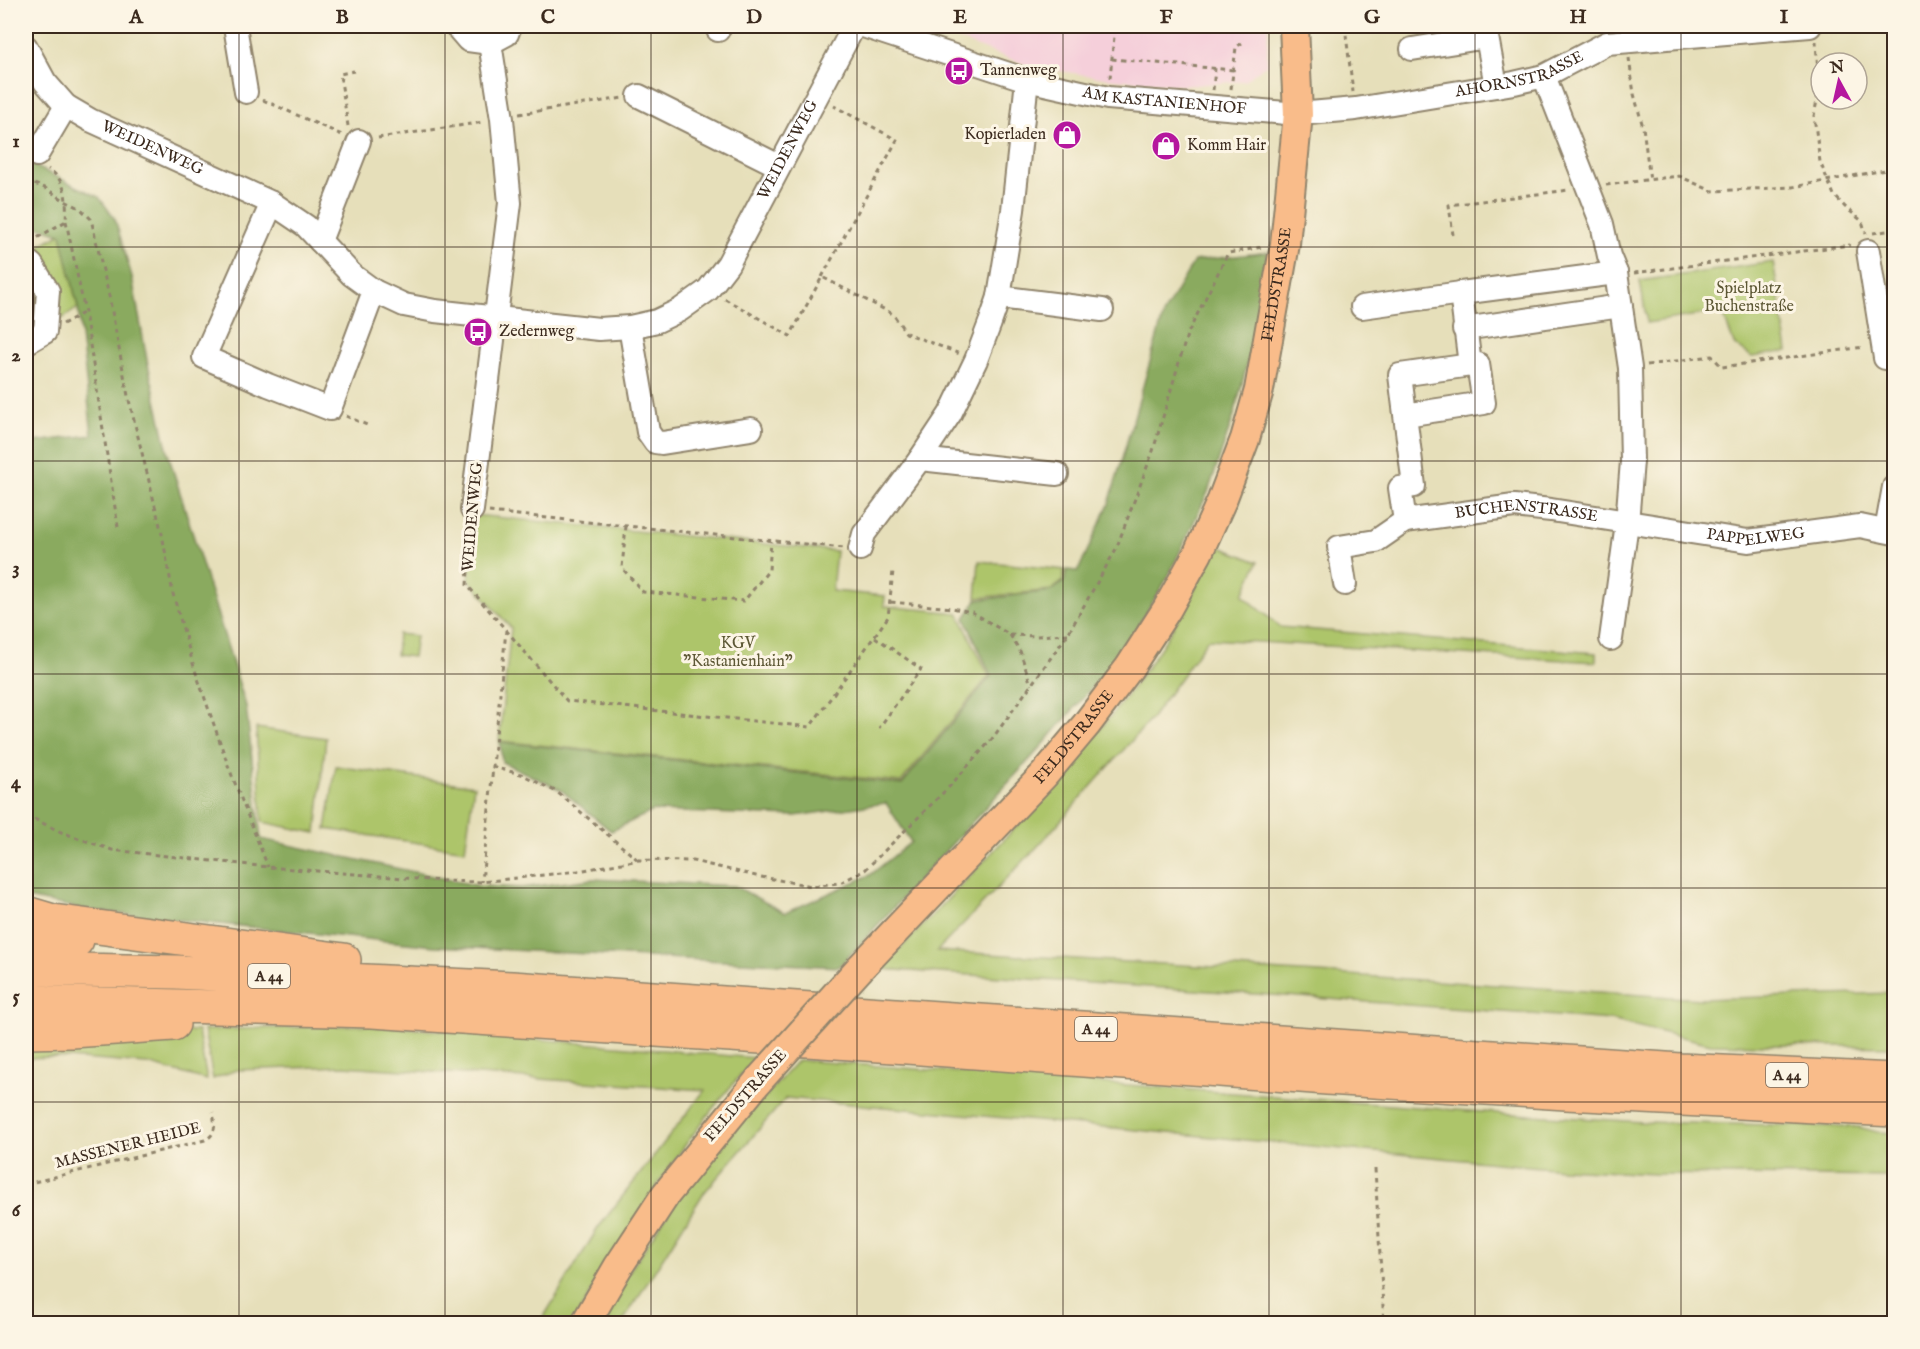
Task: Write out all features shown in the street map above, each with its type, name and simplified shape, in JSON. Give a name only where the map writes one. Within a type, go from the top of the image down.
[{"type":"highway","points":[[26,913],[52,921],[349,961],[512,988]]},
{"type":"highway","points":[[26,939],[238,947]]},
{"type":"highway","name":"A 44","points":[[26,969],[176,972],[512,988],[1668,1069],[1894,1080]]},
{"type":"highway","name":"A 44","points":[[26,1002],[372,1011],[1327,1078],[1894,1110]]},
{"type":"highway","points":[[26,1032],[372,1011]]},
{"type":"main road","name":"FELDSTRASSE","points":[[585,1323],[618,1267],[666,1194],[759,1080],[860,968],[1044,775],[1086,724],[1129,668],[1167,609],[1198,553],[1222,500],[1245,439],[1259,390],[1286,244],[1298,114],[1294,26]]},
{"type":"street","points":[[235,26],[246,92]]},
{"type":"street","points":[[456,26],[468,40],[490,43],[507,34],[510,26]]},
{"type":"street","name":"WEIDENWEG","points":[[26,47],[45,82],[66,106],[97,123],[272,203],[306,226],[352,275],[374,291],[404,305],[435,311],[599,329],[630,327],[657,321],[680,310],[708,290],[728,264],[854,26]]},
{"type":"street","name":"AM KASTANIENHOF","points":[[863,26],[897,32],[1027,80],[1108,98],[1298,114]]},
{"type":"street","name":"AHORNSTRASSE","points":[[1298,114],[1356,109],[1544,76],[1612,37],[1813,30]]},
{"type":"street","points":[[1412,49],[1487,37],[1496,86]]},
{"type":"street","points":[[490,43],[502,119],[510,202],[496,318]]},
{"type":"street","points":[[1544,76],[1602,224],[1609,256],[1616,273],[1630,368],[1632,461],[1627,523],[1611,639]]},
{"type":"street","points":[[860,549],[864,534],[920,459],[950,414],[976,360],[999,297],[1013,210],[1027,80]]},
{"type":"street","points":[[639,96],[779,166]]},
{"type":"street","points":[[37,155],[66,106]]},
{"type":"street","points":[[320,240],[354,139]]},
{"type":"street","points":[[272,203],[204,357],[268,386],[330,409],[374,291]]},
{"type":"street","points":[[1864,242],[1891,360]]},
{"type":"street","points":[[26,260],[32,265],[48,291],[45,332],[26,343]]},
{"type":"street","points":[[1362,307],[1616,273]]},
{"type":"street","points":[[1461,292],[1470,365]]},
{"type":"street","points":[[999,297],[1102,310]]},
{"type":"street","points":[[1464,329],[1621,306]]},
{"type":"street","name":"WEIDENWEG","points":[[472,510],[496,318]]},
{"type":"street","points":[[630,327],[648,432],[655,442],[662,443],[751,429]]},
{"type":"street","points":[[1345,584],[1340,546],[1376,541],[1405,521],[1400,488],[1414,486],[1400,375],[1478,364],[1484,403],[1405,414]]},
{"type":"street","points":[[920,459],[1057,474]]},
{"type":"street","name":"PAPPELWEG","points":[[1627,523],[1748,541],[1860,526],[1890,532],[1894,487]]},
{"type":"street","name":"BUCHENSTRASSE","points":[[1405,521],[1514,506],[1627,523]]},
{"type":"path","points":[[1108,98],[1115,26]]},
{"type":"path","points":[[1345,26],[1350,72]]},
{"type":"path","points":[[1813,30],[1818,90],[1814,116],[1820,162],[1834,195],[1862,221],[1864,242]]},
{"type":"path","points":[[1612,37],[1634,94],[1643,127],[1650,180]]},
{"type":"path","points":[[1232,85],[1236,47],[1242,43]]},
{"type":"path","points":[[1112,58],[1233,70]]},
{"type":"path","points":[[1214,86],[1215,68]]},
{"type":"path","points":[[354,71],[340,74],[354,139]]},
{"type":"path","points":[[246,92],[330,131],[354,139],[502,119],[520,113],[639,96]]},
{"type":"path","points":[[708,290],[790,336],[897,140],[817,96]]},
{"type":"path","points":[[37,155],[40,164],[55,173],[62,182],[67,202],[66,221],[85,312],[118,526]]},
{"type":"path","points":[[1453,235],[1449,206],[1679,176],[1712,191],[1793,187],[1894,170]]},
{"type":"path","points":[[26,181],[45,188],[80,208],[91,219],[109,296],[128,396],[162,534],[173,594],[194,667],[225,756],[268,867]]},
{"type":"path","points":[[26,244],[66,221]]},
{"type":"path","points":[[1616,273],[1635,273],[1864,242],[1894,230]]},
{"type":"path","points":[[26,815],[61,832],[112,850],[268,867],[482,882],[578,871],[639,860],[693,861],[812,886],[840,883],[865,870],[950,786],[992,739],[1068,634],[1116,549],[1153,451],[1187,335],[1228,253],[1286,244]]},
{"type":"path","points":[[822,277],[893,314],[906,333],[976,360]]},
{"type":"path","points":[[1630,368],[1712,356],[1722,367],[1869,347],[1891,360]]},
{"type":"path","points":[[330,409],[369,426]]},
{"type":"path","points":[[472,510],[860,549]]},
{"type":"path","name":"WEIDENWEG","points":[[472,510],[467,585],[567,701],[810,727],[875,637]]},
{"type":"path","points":[[626,526],[622,568],[643,592],[744,601],[769,570],[771,541]]},
{"type":"path","points":[[879,728],[921,669],[875,637],[888,617],[893,571]]},
{"type":"path","points":[[890,602],[972,612],[1010,635],[1020,651],[1031,686]]},
{"type":"path","points":[[482,882],[506,630]]},
{"type":"path","points":[[1010,635],[1068,634]]},
{"type":"path","points":[[492,767],[521,774],[557,792],[639,860]]},
{"type":"path","name":"MASSENER HEIDE","points":[[26,1184],[205,1140],[212,1137],[215,1132],[213,1112]]},
{"type":"path","points":[[1375,1169],[1384,1323]]},
{"type":"shaded area","points":[[948,26],[1268,26],[1267,64],[1245,81],[1182,86],[1104,78],[1029,66],[949,36]]},
{"type":"green space","points":[[26,162],[99,197],[115,219],[132,277],[147,360],[169,457],[246,706],[261,839],[479,886],[521,888],[593,879],[735,886],[785,913],[870,875],[911,842],[886,803],[795,816],[653,811],[611,831],[561,790],[502,762],[500,742],[902,784],[991,676],[965,618],[977,600],[1051,591],[1064,582],[1067,570],[1078,571],[1109,504],[1164,313],[1194,261],[1268,252],[1258,322],[1234,415],[1208,492],[1168,577],[1123,651],[1043,745],[839,967],[435,946],[94,911],[26,898],[26,443],[92,435],[78,308],[61,234],[26,223]]},
{"type":"green space","points":[[61,233],[78,308],[51,326],[27,253]]},
{"type":"green space","name":"Spielplatz Buchenstraße","points":[[1773,262],[1788,351],[1752,357],[1734,344],[1722,311],[1647,323],[1640,281]]},
{"type":"green space","points":[[26,265],[41,302],[26,311]]},
{"type":"green space","name":"KGV \"Kastanienhain\"","points":[[474,515],[836,551],[832,591],[885,596],[884,606],[958,613],[989,676],[901,782],[499,741],[511,628],[469,580]]},
{"type":"green space","points":[[1218,546],[1258,562],[1243,595],[1280,627],[1596,653],[1596,662],[1208,639],[1151,719],[1039,845],[937,951],[1319,973],[1700,999],[1894,993],[1894,1047],[1711,1044],[1611,1020],[881,969],[1025,817],[1094,737],[1165,640]]},
{"type":"green space","points":[[979,561],[1065,570],[1062,582],[1051,590],[976,598]]},
{"type":"green space","points":[[398,634],[416,636],[413,657],[396,655]]},
{"type":"green space","points":[[256,728],[326,738],[316,833],[262,822]]},
{"type":"green space","points":[[336,766],[474,786],[465,850],[326,829]]},
{"type":"green space","points":[[372,1025],[756,1058],[729,1088],[680,1152],[635,1220],[573,1323],[540,1323],[598,1228],[705,1090],[344,1066],[236,1070],[213,1079],[204,1030]]},
{"type":"green space","points":[[198,1031],[207,1080],[147,1064],[55,1057],[26,1058],[26,1035]]},
{"type":"green space","points":[[798,1060],[1482,1112],[1642,1122],[1859,1127],[1877,1132],[1894,1133],[1894,1177],[1654,1174],[1563,1169],[786,1098],[703,1194],[622,1323],[594,1324],[693,1176]]},
{"type":"place","name":"Tannenweg","points":[[959,71]]},
{"type":"place","name":"Kopierladen","points":[[1067,135]]},
{"type":"place","name":"Komm Hair","points":[[1166,146]]},
{"type":"place","name":"Zedernweg","points":[[478,332]]}]
